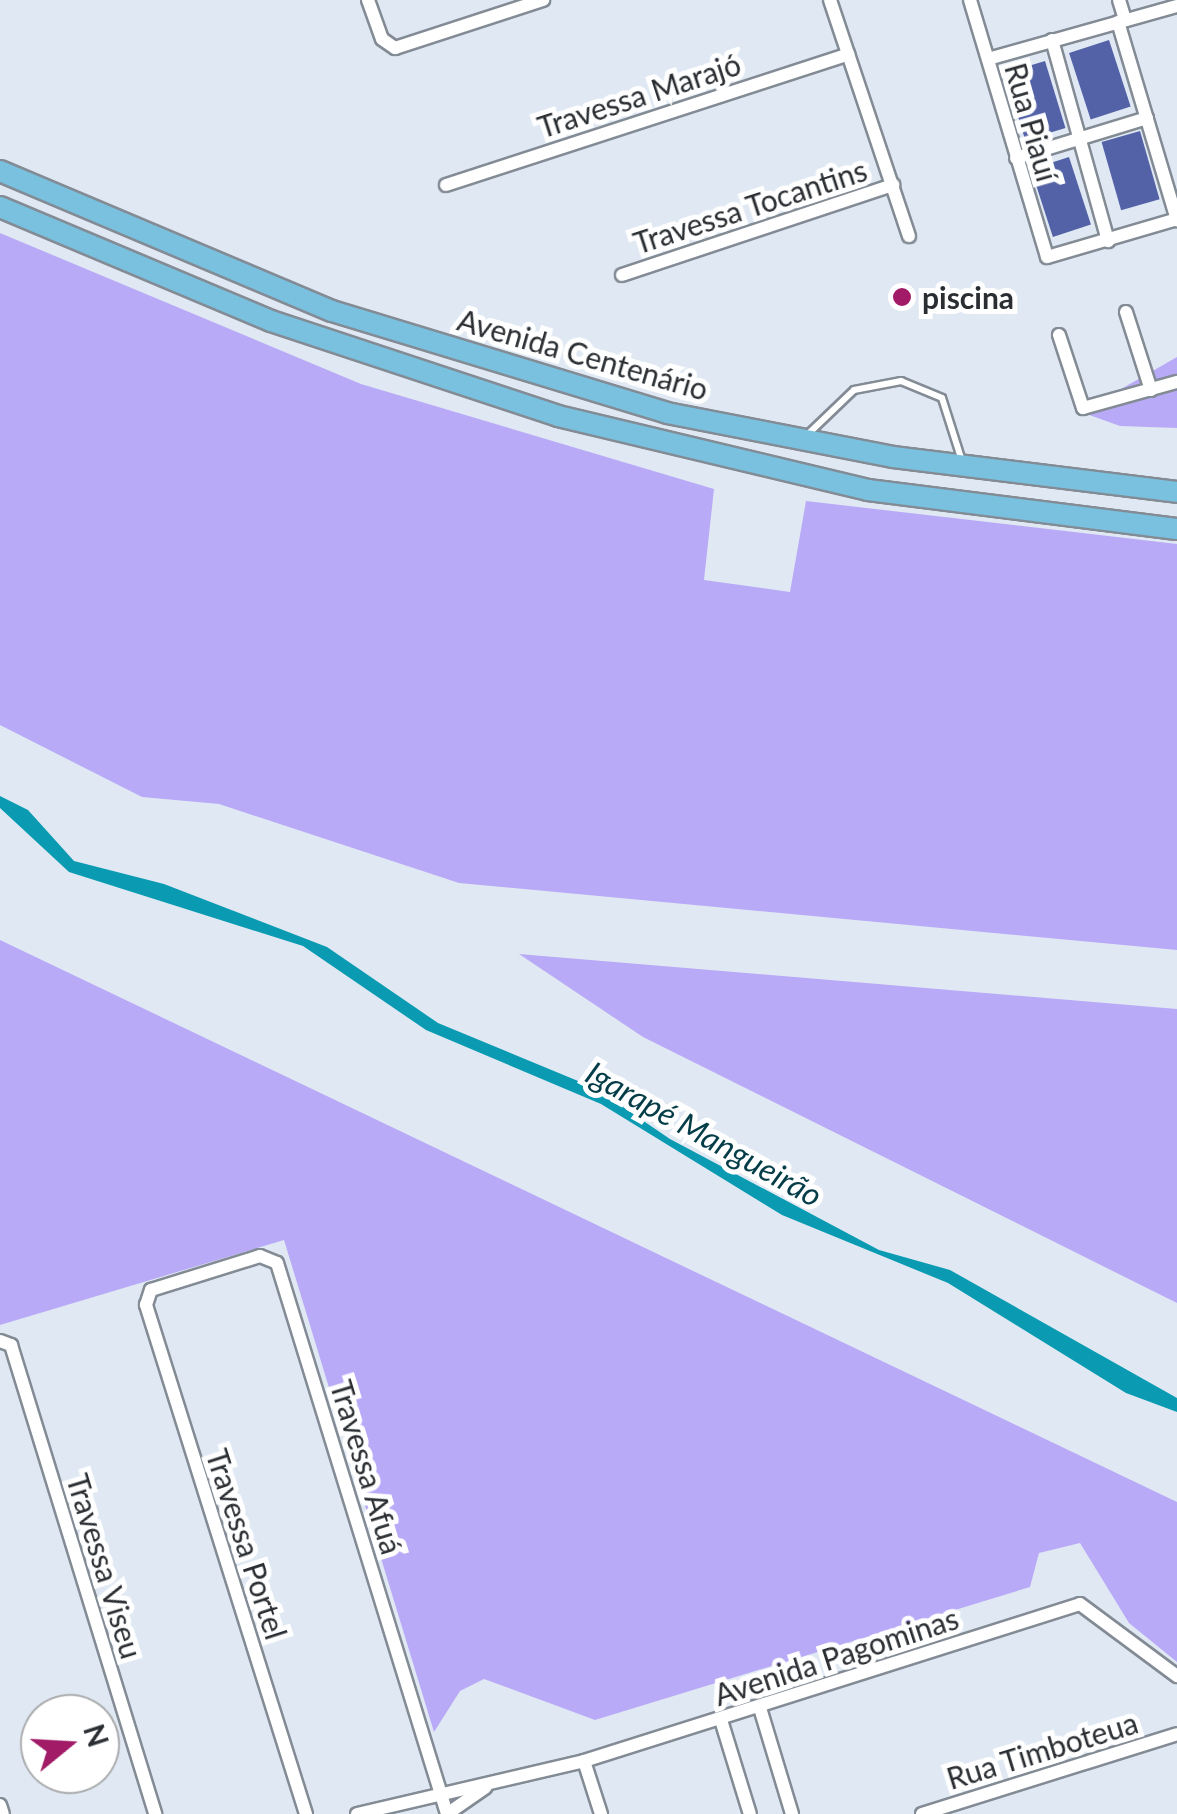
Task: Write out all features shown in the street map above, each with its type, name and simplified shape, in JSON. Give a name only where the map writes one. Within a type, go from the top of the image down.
[{"type":"main road","name":"Avenida Centenário","points":[[0,171],[332,310],[667,412],[963,468],[1177,492]]},
{"type":"main road","points":[[0,208],[270,321],[558,416],[868,490],[1177,529]]},
{"type":"street","points":[[368,0],[382,40],[396,48],[543,0]]},
{"type":"street","points":[[830,0],[910,236]]},
{"type":"street","name":"Rua Piauí","points":[[970,0],[1047,257],[1108,240]]},
{"type":"street","points":[[1052,40],[1108,240],[1177,220],[1146,118],[1118,0]]},
{"type":"street","points":[[988,60],[1177,6]]},
{"type":"street","name":"Travessa Marajó","points":[[446,185],[848,54]]},
{"type":"street","points":[[1016,158],[1146,118]]},
{"type":"street","name":"Travessa Tocantins","points":[[622,274],[893,185]]},
{"type":"street","points":[[1126,312],[1151,390]]},
{"type":"street","points":[[1059,336],[1083,408],[1177,382]]},
{"type":"street","name":"Travessa Afuá","points":[[151,1290],[260,1256],[278,1262],[447,1814]]},
{"type":"street","name":"Travessa Portel","points":[[151,1290],[146,1306],[306,1814]]},
{"type":"street","name":"Travessa Viseu","points":[[0,1341],[11,1346],[155,1814]]},
{"type":"street","name":"Avenida Pagominas","points":[[356,1814],[440,1788],[488,1786],[584,1761],[1080,1604],[1177,1676]]},
{"type":"street","points":[[760,1708],[792,1814]]},
{"type":"street","points":[[720,1720],[750,1814]]},
{"type":"street","name":"Rua Timboteua","points":[[922,1814],[1177,1734]]},
{"type":"street","points":[[584,1761],[601,1814]]},
{"type":"street","name":"Avenida Pagominas","points":[[447,1814],[488,1786]]},
{"type":"street","points":[[0,1805],[3,1814]]},
{"type":"lane","points":[[803,440],[854,390],[914,383],[942,398],[963,468]]},
{"type":"shaded area","points":[[0,233],[361,384],[714,489],[704,580],[790,592],[806,501],[1177,544],[1177,950],[459,883],[219,804],[142,797],[0,725]]},
{"type":"shaded area","points":[[1177,357],[1177,428],[1120,426],[1081,412]]},
{"type":"shaded area","points":[[0,940],[1177,1502],[1177,1662],[1129,1623],[1080,1543],[1039,1553],[1030,1587],[595,1720],[484,1679],[460,1691],[434,1732],[284,1240],[0,1325]]},
{"type":"shaded area","points":[[519,954],[1177,1009],[1177,1303],[643,1037]]},
{"type":"water","points":[[0,796],[28,810],[74,861],[164,884],[327,947],[438,1023],[595,1088],[670,1139],[879,1250],[950,1270],[1177,1398],[1177,1412],[1126,1393],[948,1283],[782,1215],[601,1104],[426,1030],[303,946],[69,872],[0,808]]},
{"type":"building","points":[[1109,40],[1131,107],[1091,120],[1069,53]]},
{"type":"building","points":[[1045,61],[1065,128],[1025,140],[1005,73]]},
{"type":"building","points":[[1140,131],[1160,199],[1121,210],[1102,142]]},
{"type":"building","points":[[1069,157],[1091,225],[1053,237],[1031,169]]},
{"type":"place","name":"piscina","points":[[902,297]]},
{"type":"water label","name":"Igarapé Mangueirão","points":[[704,1134]]}]
